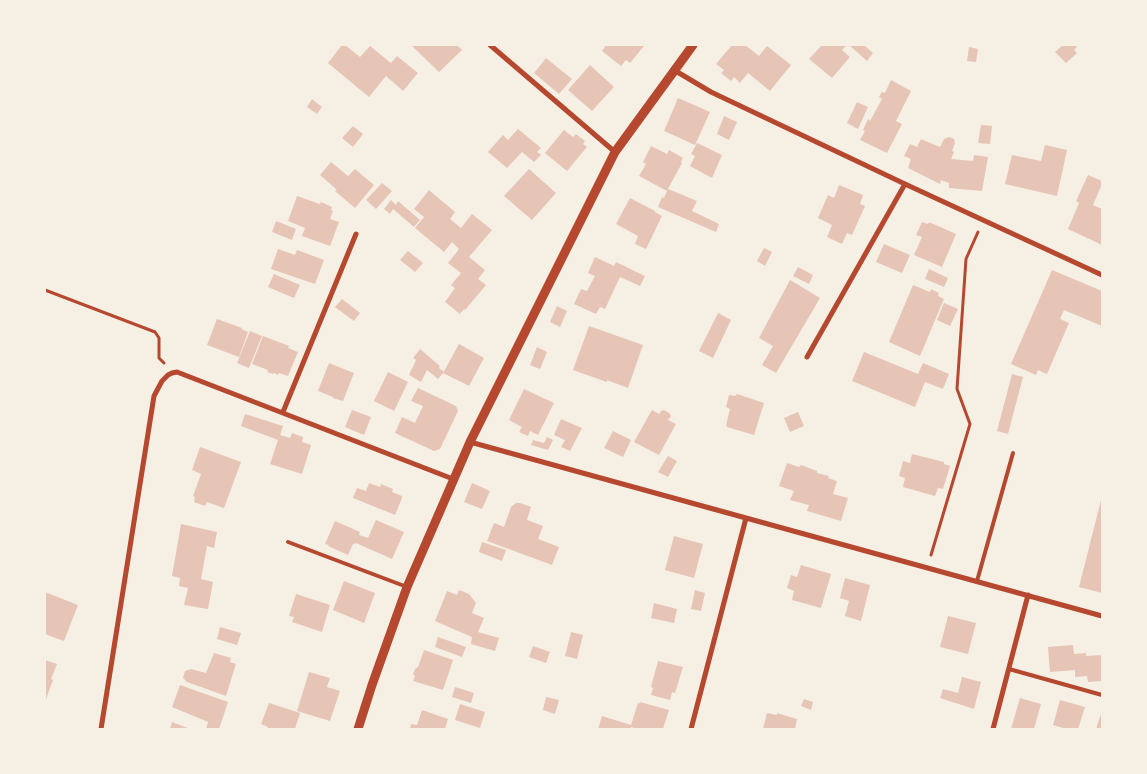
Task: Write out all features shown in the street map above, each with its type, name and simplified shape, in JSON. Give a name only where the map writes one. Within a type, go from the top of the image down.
[{"type":"street","points":[[490,45],[615,152]]},
{"type":"street","points":[[358,729],[407,587],[470,442],[615,152],[693,45]]},
{"type":"street","points":[[674,70],[710,92],[1102,275]]},
{"type":"street","points":[[807,357],[905,184]]},
{"type":"street","points":[[283,412],[356,234]]},
{"type":"street","points":[[101,729],[154,396],[162,381],[172,372],[177,372],[283,412],[453,479]]},
{"type":"street","points":[[470,442],[1102,616]]},
{"type":"street","points":[[691,729],[746,518]]},
{"type":"street","points":[[993,729],[1028,595]]},
{"type":"lane","points":[[977,581],[1013,453]]},
{"type":"lane","points":[[288,542],[407,587]]},
{"type":"lane","points":[[1008,669],[1102,696]]},
{"type":"path","points":[[928,568],[970,424],[957,390],[966,259],[983,220]]},
{"type":"path","points":[[45,290],[155,332],[159,338],[159,358],[177,372]]},
{"type":"building","points":[[342,45],[345,45],[360,57],[370,46],[391,63],[397,56],[418,73],[403,91],[386,76],[369,97],[328,63]]},
{"type":"building","points":[[411,45],[457,45],[462,50],[439,72]]},
{"type":"building","points":[[606,45],[645,45],[630,63],[626,60],[621,66],[602,51]]},
{"type":"building","points":[[732,45],[745,45],[759,56],[767,46],[791,65],[770,91],[748,73],[740,83],[734,77],[731,81],[721,73],[724,70],[716,64]]},
{"type":"building","points":[[822,45],[845,45],[842,50],[850,57],[832,78],[809,59]]},
{"type":"building","points":[[849,45],[864,45],[873,53],[867,61]]},
{"type":"building","points":[[1063,45],[1075,45],[1077,47],[1074,50],[1077,53],[1066,63],[1055,52]]},
{"type":"building","points":[[969,47],[978,49],[976,62],[967,61]]},
{"type":"building","points":[[546,58],[572,79],[559,94],[534,73]]},
{"type":"building","points":[[590,65],[614,87],[592,111],[568,90]]},
{"type":"building","points":[[891,80],[911,91],[896,121],[902,124],[887,153],[860,140],[868,119],[870,121],[882,99],[879,97],[882,92],[885,93]]},
{"type":"building","points":[[678,98],[710,112],[695,145],[664,131]]},
{"type":"building","points":[[312,99],[322,107],[317,114],[307,107]]},
{"type":"building","points":[[857,102],[868,107],[858,129],[847,123]]},
{"type":"building","points":[[724,116],[737,122],[729,140],[717,134]]},
{"type":"building","points":[[981,125],[992,126],[990,144],[978,143]]},
{"type":"building","points":[[353,126],[363,134],[353,147],[342,138]]},
{"type":"building","points":[[518,129],[541,148],[537,152],[541,155],[534,162],[522,152],[507,168],[488,152],[503,135],[508,140]]},
{"type":"building","points":[[564,130],[573,137],[576,134],[585,141],[583,144],[587,147],[567,171],[545,153]]},
{"type":"building","points":[[949,137],[954,139],[955,143],[951,159],[973,161],[974,155],[988,157],[982,191],[949,188],[949,183],[941,180],[940,184],[908,168],[911,159],[904,156],[910,144],[917,147],[921,139],[940,147],[944,139]]},
{"type":"building","points":[[697,143],[722,155],[712,178],[690,166],[695,156],[691,154]]},
{"type":"building","points":[[1045,145],[1067,150],[1057,196],[1005,184],[1012,155],[1041,161]]},
{"type":"building","points":[[651,146],[667,154],[669,150],[683,158],[668,189],[697,201],[692,211],[719,224],[716,232],[658,207],[667,191],[639,176],[646,164],[643,162]]},
{"type":"building","points":[[331,162],[348,176],[355,169],[374,185],[355,208],[320,175]]},
{"type":"building","points":[[529,169],[556,193],[532,220],[504,196]]},
{"type":"building","points":[[1088,175],[1102,181],[1093,205],[1102,209],[1102,245],[1068,229],[1079,203],[1076,201]]},
{"type":"building","points":[[382,183],[392,191],[376,209],[366,200]]},
{"type":"building","points":[[839,185],[863,195],[860,204],[865,206],[852,235],[847,233],[842,244],[827,237],[832,225],[818,218],[828,195],[834,198]]},
{"type":"building","points":[[429,190],[455,212],[450,219],[461,228],[472,214],[492,230],[469,257],[485,270],[478,279],[486,285],[460,314],[445,302],[455,288],[451,285],[461,273],[448,263],[459,249],[452,242],[444,252],[415,228],[424,217],[414,209]]},
{"type":"building","points":[[297,196],[332,207],[331,210],[333,211],[330,219],[339,222],[330,246],[302,236],[305,228],[288,221]]},
{"type":"building","points":[[630,198],[662,216],[646,249],[635,244],[638,236],[616,224]]},
{"type":"building","points":[[391,200],[396,205],[398,201],[420,220],[414,227],[393,209],[390,214],[384,209]]},
{"type":"building","points":[[276,221],[296,229],[292,240],[272,232]]},
{"type":"building","points":[[922,222],[928,224],[929,222],[956,234],[942,267],[914,255],[922,237],[916,235]]},
{"type":"building","points":[[884,244],[910,255],[902,273],[876,262]]},
{"type":"building","points":[[764,248],[772,252],[765,266],[757,261]]},
{"type":"building","points":[[278,249],[295,255],[297,250],[324,260],[315,284],[271,269]]},
{"type":"building","points":[[408,251],[423,263],[415,272],[400,260]]},
{"type":"building","points":[[595,257],[614,266],[616,262],[645,276],[640,286],[620,277],[605,309],[600,307],[596,314],[574,304],[581,289],[587,291],[595,276],[588,273]]},
{"type":"building","points":[[798,267],[813,275],[809,284],[793,276]]},
{"type":"building","points":[[929,269],[948,278],[944,287],[925,279]]},
{"type":"building","points":[[1052,270],[1102,291],[1102,326],[1064,310],[1060,319],[1069,323],[1047,374],[1038,370],[1036,375],[1011,364]]},
{"type":"building","points":[[274,274],[300,285],[294,298],[268,287]]},
{"type":"building","points":[[790,280],[820,298],[776,373],[762,365],[773,346],[759,338]]},
{"type":"building","points":[[913,285],[930,292],[931,289],[939,293],[938,296],[944,299],[920,356],[889,342]]},
{"type":"building","points":[[342,299],[360,313],[354,321],[335,307]]},
{"type":"building","points":[[944,303],[958,309],[950,326],[937,320]]},
{"type":"building","points":[[557,306],[567,311],[560,327],[550,322]]},
{"type":"building","points":[[718,313],[731,320],[713,358],[699,351]]},
{"type":"building","points":[[217,319],[248,332],[239,357],[207,345]]},
{"type":"building","points":[[589,326],[643,345],[628,388],[573,370]]},
{"type":"building","points":[[250,331],[262,336],[249,368],[237,363]]},
{"type":"building","points":[[263,336],[289,346],[288,348],[298,352],[288,376],[267,372],[268,370],[252,364]]},
{"type":"building","points":[[459,344],[484,358],[469,386],[443,373]]},
{"type":"building","points":[[537,347],[547,352],[540,369],[530,365]]},
{"type":"building","points":[[420,349],[440,366],[439,368],[444,372],[438,379],[427,370],[421,382],[409,375],[416,360],[413,358]]},
{"type":"building","points":[[864,352],[918,374],[923,363],[949,374],[943,389],[925,382],[915,407],[852,381]]},
{"type":"building","points":[[329,363],[354,373],[343,401],[318,391]]},
{"type":"building","points":[[388,372],[408,382],[394,411],[374,401]]},
{"type":"building","points":[[1012,374],[1023,377],[1008,434],[997,431]]},
{"type":"building","points":[[418,388],[456,406],[458,411],[440,449],[434,451],[395,433],[402,417],[415,423],[423,406],[411,401]]},
{"type":"building","points":[[524,389],[554,403],[538,435],[530,431],[528,436],[519,432],[522,427],[509,420]]},
{"type":"building","points":[[737,394],[764,403],[754,435],[727,427],[726,425],[730,409],[726,407],[729,395],[735,396]]},
{"type":"building","points":[[352,410],[371,417],[364,435],[345,427]]},
{"type":"building","points":[[652,410],[659,414],[664,410],[671,416],[668,420],[676,424],[659,455],[634,442]]},
{"type":"building","points":[[798,412],[804,426],[790,432],[784,418]]},
{"type":"building","points":[[245,414],[283,426],[280,435],[290,438],[292,433],[303,437],[302,442],[311,445],[302,474],[270,464],[278,440],[241,426]]},
{"type":"building","points":[[561,419],[582,428],[570,451],[561,447],[565,440],[554,435]]},
{"type":"building","points":[[613,431],[631,440],[623,457],[604,448]]},
{"type":"building","points":[[547,437],[553,440],[548,450],[531,445],[533,440],[544,443]]},
{"type":"building","points":[[200,447],[241,462],[224,508],[207,502],[205,506],[194,502],[195,497],[193,496],[201,474],[192,470]]},
{"type":"building","points":[[912,454],[944,462],[944,464],[950,466],[943,489],[938,488],[935,496],[903,487],[905,478],[899,476],[903,461],[910,463]]},
{"type":"building","points":[[668,456],[677,461],[668,477],[658,472]]},
{"type":"building","points":[[787,463],[799,467],[801,465],[837,481],[833,494],[848,498],[841,521],[807,511],[809,505],[790,500],[794,491],[779,486]]},
{"type":"building","points":[[369,483],[380,487],[381,484],[393,489],[392,492],[402,496],[395,515],[353,498],[357,488],[366,491]]},
{"type":"building","points":[[472,483],[490,491],[482,509],[464,502]]},
{"type":"building","points":[[1102,501],[1102,593],[1079,587]]},
{"type":"building","points":[[516,503],[531,507],[527,520],[543,526],[538,539],[559,547],[552,565],[487,541],[494,523],[504,527],[511,507]]},
{"type":"building","points":[[376,520],[404,532],[392,559],[356,543],[353,544],[348,555],[325,544],[335,521],[360,532],[359,535],[368,538]]},
{"type":"building","points":[[181,524],[217,532],[214,548],[207,546],[201,579],[213,582],[208,609],[184,605],[188,588],[179,586],[180,578],[172,576]]},
{"type":"building","points":[[674,536],[703,544],[694,578],[665,570]]},
{"type":"building","points":[[482,542],[506,550],[502,561],[479,552]]},
{"type":"building","points":[[801,565],[831,574],[821,608],[792,600],[794,591],[787,588],[791,575],[797,577]]},
{"type":"building","points":[[845,578],[870,585],[861,621],[845,616],[849,601],[840,598]]},
{"type":"building","points":[[344,581],[375,593],[364,623],[333,610]]},
{"type":"building","points":[[459,590],[469,594],[476,603],[472,613],[484,618],[478,632],[499,638],[495,651],[471,644],[472,637],[435,621],[447,591],[457,595]]},
{"type":"building","points":[[695,590],[705,593],[701,611],[691,609]]},
{"type":"building","points":[[45,592],[78,605],[64,641],[45,634]]},
{"type":"building","points":[[296,594],[330,605],[322,632],[292,622],[294,617],[289,616]]},
{"type":"building","points":[[654,603],[677,609],[674,623],[651,618]]},
{"type":"building","points":[[948,616],[976,623],[968,654],[940,647]]},
{"type":"building","points":[[220,627],[241,633],[237,645],[217,639]]},
{"type":"building","points":[[571,632],[583,635],[577,659],[565,656]]},
{"type":"building","points":[[438,637],[466,647],[462,657],[435,647]]},
{"type":"building","points":[[1073,645],[1074,654],[1086,653],[1086,656],[1102,655],[1102,681],[1088,682],[1087,676],[1075,677],[1075,670],[1050,672],[1048,647]]},
{"type":"building","points":[[533,646],[550,652],[546,663],[529,657]]},
{"type":"building","points":[[424,650],[453,660],[443,690],[413,681],[415,676],[413,674],[418,667]]},
{"type":"building","points":[[214,653],[231,658],[230,662],[236,664],[226,696],[187,682],[183,678],[185,671],[191,669],[206,673]]},
{"type":"building","points":[[45,660],[57,664],[45,702]]},
{"type":"building","points":[[658,661],[683,667],[675,693],[672,692],[670,700],[651,695],[653,688],[651,687]]},
{"type":"building","points":[[309,672],[330,678],[327,687],[340,691],[330,721],[297,711]]},
{"type":"building","points":[[962,677],[981,682],[974,709],[940,698],[943,689],[958,693]]},
{"type":"building","points":[[180,685],[228,702],[219,729],[206,729],[208,722],[172,707]]},
{"type":"building","points":[[455,687],[474,693],[471,703],[452,697]]},
{"type":"building","points":[[546,697],[559,700],[555,714],[543,710]]},
{"type":"building","points":[[1020,698],[1041,704],[1034,729],[1011,729]]},
{"type":"building","points":[[804,699],[813,702],[811,710],[801,706]]},
{"type":"building","points":[[1060,700],[1085,707],[1078,729],[1066,729],[1053,725]]},
{"type":"building","points":[[640,702],[669,710],[663,729],[638,729],[631,727],[631,729],[598,729],[602,716],[631,725]]},
{"type":"building","points":[[269,703],[300,713],[295,729],[267,729],[268,727],[261,724]]},
{"type":"building","points":[[460,704],[485,712],[480,728],[455,720]]},
{"type":"building","points":[[422,710],[448,719],[445,729],[410,729],[411,724],[417,725]]},
{"type":"building","points":[[1102,711],[1102,729],[1096,729]]},
{"type":"building","points":[[767,713],[777,715],[777,713],[797,719],[795,729],[763,729]]},
{"type":"building","points":[[172,722],[190,729],[170,729]]}]
